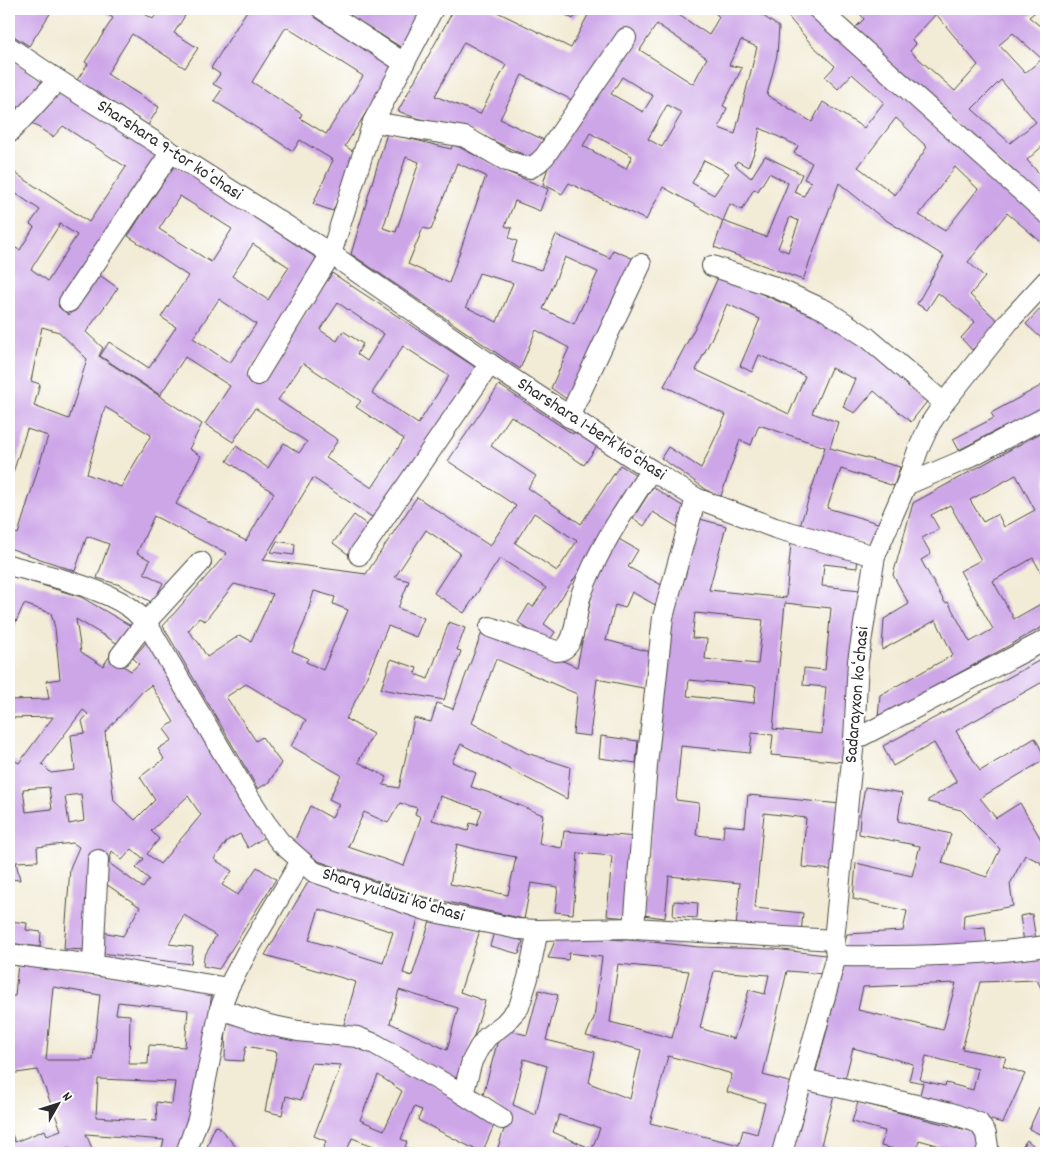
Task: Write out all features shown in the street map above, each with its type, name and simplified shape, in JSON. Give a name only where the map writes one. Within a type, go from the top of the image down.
[{"type":"street","points":[[322,9],[404,63]]},
{"type":"street","points":[[257,376],[331,254],[374,122],[433,9]]},
{"type":"street","points":[[818,9],[1046,212]]},
{"type":"street","points":[[374,122],[464,137],[507,161],[530,168],[545,156],[626,38]]},
{"type":"street","name":"Sharshara 9-tor koʻchasi","points":[[9,47],[331,254]]},
{"type":"street","points":[[9,133],[58,80]]},
{"type":"street","points":[[69,302],[171,152]]},
{"type":"street","name":"Sharshara 1-berk koʻchasi","points":[[331,254],[569,417],[696,498],[775,528],[875,556]]},
{"type":"street","points":[[569,417],[641,264]]},
{"type":"street","points":[[712,266],[772,286],[825,310],[868,338],[944,402]]},
{"type":"street","name":"Sadarayxon koʻchasi","points":[[782,1153],[803,1078],[835,948],[854,740],[858,661],[875,556],[930,424],[944,402],[1011,319],[1046,281]]},
{"type":"street","points":[[359,555],[490,364]]},
{"type":"street","points":[[906,485],[964,460],[1046,417]]},
{"type":"street","points":[[490,627],[556,651],[562,651],[568,647],[572,638],[580,597],[602,549],[650,470]]},
{"type":"street","points":[[634,928],[647,765],[663,617],[696,498]]},
{"type":"street","points":[[120,656],[146,622],[200,562]]},
{"type":"street","name":"Sharq yulduzi koʻchasi","points":[[9,564],[95,590],[128,607],[146,622],[265,822],[280,842],[314,872],[429,911],[518,929],[634,928],[835,948],[894,957],[1002,952],[1046,946]]},
{"type":"street","points":[[854,740],[1046,640]]},
{"type":"street","points":[[92,965],[98,860]]},
{"type":"street","points":[[186,1153],[198,1119],[220,1009],[228,988],[301,860]]},
{"type":"street","points":[[463,1094],[472,1060],[479,1048],[487,1037],[504,1024],[519,1007],[528,978],[538,930]]},
{"type":"street","points":[[9,954],[92,965],[228,988]]},
{"type":"street","points":[[220,1009],[298,1032],[357,1037],[375,1044],[463,1094],[502,1119]]},
{"type":"street","points":[[803,1078],[951,1114],[978,1123],[986,1134],[988,1147],[986,1153]]},
{"type":"building","points":[[9,9],[53,9],[29,46],[9,33]]},
{"type":"building","points":[[99,9],[141,9],[140,11],[153,19],[160,9],[177,9],[186,14],[174,33],[198,48],[185,68],[132,34],[107,74],[159,107],[148,125],[77,80],[88,64],[85,62],[113,18]]},
{"type":"building","points":[[248,9],[307,9],[396,65],[345,146],[357,154],[333,211],[313,204],[333,160],[300,140],[293,151],[214,101],[222,89],[213,84],[220,74],[211,68]],"holes":[[[286,27],[363,76],[326,134],[300,118],[302,114],[252,82]]]},
{"type":"building","points":[[339,9],[371,9],[379,14],[382,9],[425,9],[404,49]]},
{"type":"building","points":[[454,9],[491,9],[571,48],[591,9],[670,9],[709,35],[719,17],[714,9],[753,9],[779,27],[777,55],[767,95],[812,122],[823,102],[864,128],[884,102],[852,74],[838,89],[825,77],[835,66],[812,45],[780,9],[812,9],[954,141],[1046,223],[1046,246],[1007,213],[968,262],[985,277],[970,295],[1000,323],[972,350],[961,338],[975,322],[938,293],[927,310],[917,304],[944,256],[881,217],[839,183],[803,280],[714,247],[723,221],[663,187],[646,220],[569,183],[562,194],[543,184],[572,100],[522,75],[500,119],[544,140],[531,158],[474,132],[413,117],[398,111]],"holes":[[[657,24],[707,58],[693,84],[640,50]],[[741,40],[757,47],[735,134],[719,128],[727,108],[723,106],[742,68],[729,65]],[[464,42],[506,65],[480,114],[435,96]],[[622,77],[653,96],[643,112],[611,94]],[[667,105],[682,113],[662,147],[648,139]],[[896,118],[927,147],[895,195],[858,167]],[[760,128],[798,146],[794,153],[812,163],[804,179],[811,182],[804,196],[794,192],[802,174],[765,156],[751,178],[735,165],[737,161],[748,167],[756,148]],[[590,133],[632,156],[626,169],[583,146]],[[704,160],[729,173],[714,195],[692,183]],[[955,167],[978,189],[945,231],[919,215]],[[769,173],[788,183],[766,237],[723,221],[730,204],[742,210],[754,189],[758,191]],[[790,217],[799,221],[788,252],[778,248]]]},
{"type":"building","points":[[556,9],[580,9],[573,19]]},
{"type":"building","points":[[857,9],[1039,9],[1029,17],[1046,31],[1046,143],[1027,160],[1044,179],[1046,177],[1046,205],[853,30],[864,19]],"holes":[[[936,14],[978,65],[955,91],[910,51],[916,44],[912,40]],[[1013,33],[1042,59],[1025,73],[999,45]],[[1001,80],[1036,122],[1010,143],[972,109]]]},
{"type":"building","points":[[9,58],[42,81],[23,110],[9,100],[11,88],[9,86]]},
{"type":"building","points":[[55,88],[159,156],[58,306],[69,315],[98,274],[118,288],[86,332],[103,348],[99,356],[202,424],[189,449],[201,456],[176,504],[246,541],[274,493],[227,461],[236,446],[268,468],[284,443],[299,453],[307,442],[255,408],[233,442],[205,424],[230,386],[185,357],[160,395],[100,356],[109,342],[149,368],[176,327],[161,317],[188,276],[128,236],[175,164],[321,261],[247,374],[260,383],[332,273],[478,369],[378,521],[313,478],[263,560],[366,574],[417,497],[490,546],[516,506],[448,461],[499,385],[573,434],[575,431],[597,446],[584,465],[511,416],[491,446],[536,476],[528,488],[581,524],[620,465],[641,478],[544,624],[555,632],[546,646],[530,635],[532,632],[518,622],[529,604],[533,607],[546,588],[500,558],[464,613],[434,593],[460,553],[426,530],[395,577],[409,581],[398,608],[424,618],[416,637],[388,626],[362,688],[346,719],[373,734],[358,762],[387,777],[383,785],[399,788],[414,718],[431,722],[437,703],[453,709],[484,627],[577,667],[596,573],[615,537],[638,550],[628,567],[669,589],[659,607],[632,592],[625,608],[615,605],[606,640],[654,653],[648,689],[597,679],[590,736],[573,734],[577,694],[496,659],[472,723],[527,753],[570,767],[567,799],[461,744],[452,762],[476,773],[471,787],[543,815],[539,844],[562,848],[564,831],[637,837],[628,918],[607,916],[612,856],[578,853],[573,914],[555,912],[558,887],[531,883],[524,919],[420,896],[318,861],[293,844],[310,806],[332,818],[339,804],[329,799],[341,775],[291,746],[306,720],[246,684],[226,697],[256,741],[262,737],[281,763],[269,782],[258,789],[163,626],[227,553],[154,516],[137,553],[150,560],[144,573],[163,583],[153,603],[120,585],[97,578],[109,544],[87,536],[75,571],[9,548],[9,531],[18,534],[48,436],[27,429],[9,485],[9,245],[20,250],[34,227],[30,224],[40,210],[9,189],[9,169],[89,222],[126,167],[63,126],[53,137],[27,120]],"holes":[[[180,196],[232,229],[211,262],[159,229]],[[60,224],[77,235],[48,281],[31,269]],[[253,244],[289,267],[268,300],[232,276]],[[219,299],[256,324],[230,363],[193,338]],[[338,303],[384,334],[367,361],[357,354],[363,344],[343,331],[337,341],[320,330]],[[42,327],[59,332],[87,359],[69,419],[34,406],[40,384],[31,381]],[[403,346],[449,376],[418,424],[372,393]],[[303,363],[361,401],[356,407],[404,439],[372,488],[326,458],[338,440],[278,400]],[[105,407],[151,435],[121,487],[87,474]],[[534,513],[577,541],[557,571],[515,543]],[[234,584],[273,594],[251,641],[240,635],[207,657],[198,642],[188,631],[199,618],[205,621]],[[314,591],[335,597],[333,604],[348,610],[323,670],[306,662],[308,658],[292,651],[305,621]],[[440,796],[482,810],[477,825],[470,823],[468,831],[432,820]],[[400,803],[417,808],[415,814],[421,817],[404,866],[348,847],[364,812],[388,823]],[[457,844],[516,857],[508,895],[450,884]]]},
{"type":"building","points":[[387,133],[451,149],[453,144],[510,173],[548,189],[540,211],[515,201],[505,226],[512,228],[509,238],[517,241],[511,261],[541,270],[556,235],[610,258],[613,250],[634,259],[571,402],[551,388],[569,348],[536,330],[520,369],[351,254]],"holes":[[[406,157],[419,162],[396,232],[383,228]],[[457,163],[486,176],[449,283],[408,264],[423,228],[431,230]],[[565,257],[598,272],[574,324],[543,309]],[[479,273],[513,283],[497,322],[466,307]]]},
{"type":"building","points":[[719,275],[782,303],[829,321],[872,350],[929,399],[911,422],[874,391],[855,413],[843,407],[855,379],[831,368],[812,413],[838,422],[830,448],[900,467],[894,486],[841,469],[827,508],[881,524],[873,546],[800,526],[825,447],[759,425],[751,445],[740,440],[720,499],[661,458],[668,447],[701,468],[726,415],[664,386],[699,320]],"holes":[[[727,304],[760,319],[740,366],[752,372],[759,355],[805,376],[789,414],[696,370]]]},
{"type":"building","points":[[1046,303],[1046,333],[1041,338],[1026,324]]},
{"type":"building","points":[[1046,383],[1046,410],[1002,434],[999,429],[959,450],[953,439],[994,418],[991,413]]},
{"type":"building","points":[[1046,430],[1046,581],[1033,558],[993,581],[1014,619],[1046,601],[1046,625],[878,718],[880,695],[953,655],[936,620],[882,650],[884,619],[909,604],[893,575],[913,503]],"holes":[[[1016,475],[1035,510],[1004,527],[998,514],[983,522],[970,500]],[[950,505],[981,560],[960,571],[993,629],[970,642],[948,602],[945,603],[921,560],[931,554],[922,538],[939,529],[931,515]]]},
{"type":"building","points":[[653,487],[690,511],[679,528],[653,512],[644,526],[633,518]]},
{"type":"building","points":[[354,515],[370,527],[349,555],[333,543]]},
{"type":"building","points":[[700,519],[726,526],[709,590],[786,598],[791,543],[826,547],[858,554],[857,568],[824,564],[822,586],[860,590],[843,762],[771,755],[773,735],[752,733],[750,753],[681,746],[676,800],[699,803],[696,835],[723,838],[724,825],[745,827],[748,795],[841,804],[834,870],[802,867],[806,818],[764,813],[755,908],[803,913],[801,933],[736,927],[740,883],[669,876],[665,918],[643,915],[674,587],[682,588]],"holes":[[[785,603],[831,608],[825,670],[804,668],[803,685],[826,687],[822,734],[773,729]],[[695,613],[763,620],[758,664],[705,659],[707,639],[692,638]],[[689,680],[756,686],[754,703],[687,696]]]},
{"type":"building","points":[[277,541],[295,544],[294,555],[271,552]]},
{"type":"building","points":[[9,575],[81,597],[131,626],[120,645],[76,619],[81,652],[103,666],[109,657],[131,671],[139,664],[133,658],[149,639],[266,836],[248,848],[240,834],[228,840],[214,859],[232,871],[222,885],[238,895],[257,867],[276,879],[219,969],[203,966],[204,957],[216,936],[184,915],[169,944],[193,947],[191,964],[101,953],[102,932],[123,936],[140,907],[103,882],[88,950],[64,949],[70,868],[79,847],[73,843],[37,847],[38,861],[16,862],[20,880],[9,879],[9,758],[19,763],[53,717],[9,718],[9,700],[49,699],[46,681],[60,679],[55,628],[51,613],[24,604],[9,637]],"holes":[[[151,685],[174,722],[164,729],[172,740],[158,749],[164,759],[140,777],[155,800],[135,820],[114,801],[105,732],[143,691]],[[83,710],[88,714],[82,721],[85,733],[71,735],[75,770],[51,773],[42,764]],[[49,787],[52,809],[26,812],[23,789]],[[81,794],[84,821],[69,824],[65,796]],[[188,796],[201,815],[160,864],[147,854],[159,839],[151,831]],[[132,849],[144,859],[136,868],[149,879],[143,888],[109,863],[112,851],[122,860]]]},
{"type":"building","points":[[449,622],[465,628],[457,650],[461,651],[444,700],[381,689],[391,659],[417,668],[415,674],[428,679]]},
{"type":"building","points":[[1046,657],[1046,680],[956,731],[980,771],[1035,738],[1046,759],[980,798],[996,818],[1020,803],[1046,848],[1046,874],[1040,862],[1025,855],[1010,884],[1013,906],[964,915],[963,929],[985,927],[987,946],[843,950],[847,934],[903,931],[907,911],[853,899],[856,863],[912,876],[920,846],[859,834],[865,787],[902,793],[898,821],[951,834],[942,863],[987,877],[1000,849],[961,810],[928,802],[928,800],[957,782],[934,743],[893,766],[883,746]]},
{"type":"building","points":[[601,736],[638,741],[636,763],[599,758]]},
{"type":"building","points":[[310,879],[420,912],[403,973],[412,976],[432,915],[480,930],[460,992],[485,1001],[460,1080],[367,1035],[343,1028],[356,982],[265,955]],"holes":[[[319,909],[393,932],[383,963],[309,940]],[[399,990],[458,1008],[447,1050],[390,1023]]]},
{"type":"building","points":[[674,901],[698,903],[697,918],[673,916]]},
{"type":"building","points":[[1032,914],[1036,940],[1024,942],[1020,916]]},
{"type":"building","points":[[9,921],[27,923],[26,930],[41,932],[40,947],[9,943]]},
{"type":"building","points":[[494,932],[523,941],[519,954],[490,946]]},
{"type":"building","points":[[557,936],[642,941],[699,947],[774,949],[826,955],[824,974],[787,971],[763,1075],[796,1084],[777,1153],[694,1153],[670,1148],[668,1153],[496,1153],[509,1115],[483,1095],[501,1029],[527,1035],[539,990],[558,995],[546,1040],[595,1052],[589,1083],[630,1099],[641,1050],[586,1036],[594,1018],[602,957],[569,953],[568,960],[548,958]],"holes":[[[618,964],[689,971],[672,1038],[610,1022]],[[714,971],[769,975],[765,994],[749,990],[734,1039],[700,1028]],[[668,1056],[732,1074],[727,1092],[765,1103],[757,1134],[743,1130],[739,1145],[650,1123]],[[524,1059],[547,1066],[536,1115],[513,1105]],[[559,1115],[600,1128],[592,1149],[553,1132]]]},
{"type":"building","points":[[1046,949],[1046,993],[1044,994],[1037,980],[980,982],[962,1049],[1006,1057],[1003,1066],[1025,1074],[1003,1123],[918,1102],[923,1083],[909,1080],[913,1064],[853,1048],[844,1083],[815,1075],[845,961]],"holes":[[[956,983],[943,1030],[858,1010],[863,987]],[[926,1056],[978,1069],[973,1090],[946,1083],[945,1086],[920,1080]]]},
{"type":"building","points":[[18,962],[212,988],[205,1067],[182,1153],[141,1153],[142,1150],[161,1152],[164,1140],[86,1134],[94,1153],[73,1153],[70,1148],[55,1153],[53,1153],[52,1149],[40,1153],[14,1153],[13,1151],[9,1153],[9,1127],[15,1142],[45,1130],[47,1135],[61,1130],[38,1070],[9,1074],[9,996],[15,996]],"holes":[[[53,987],[100,995],[93,1060],[46,1060]],[[118,1002],[188,1010],[185,1047],[149,1045],[148,1064],[129,1064],[130,1015],[116,1014]],[[98,1079],[175,1082],[172,1104],[156,1102],[157,1121],[96,1117]]]},
{"type":"building","points":[[226,1018],[372,1046],[495,1123],[482,1153],[418,1120],[422,1110],[414,1107],[401,1139],[407,1142],[405,1147],[422,1153],[392,1153],[352,1138],[346,1153],[322,1153],[326,1141],[314,1136],[341,1065],[311,1063],[301,1100],[286,1096],[282,1115],[265,1111],[277,1052],[246,1046],[243,1061],[225,1060]],"holes":[[[378,1075],[402,1091],[384,1130],[360,1120]]]},
{"type":"building","points":[[808,1089],[834,1096],[821,1145],[826,1146],[824,1153],[792,1153]]},
{"type":"building","points":[[858,1102],[982,1134],[977,1153],[954,1153],[955,1150],[919,1140],[916,1153],[881,1146],[885,1131],[852,1122]]},
{"type":"building","points":[[1039,1107],[1046,1110],[1046,1137],[1029,1129]]},
{"type":"building","points":[[218,1126],[241,1153],[205,1153],[214,1127]]},
{"type":"building","points":[[1027,1140],[1042,1153],[1017,1153]]}]
